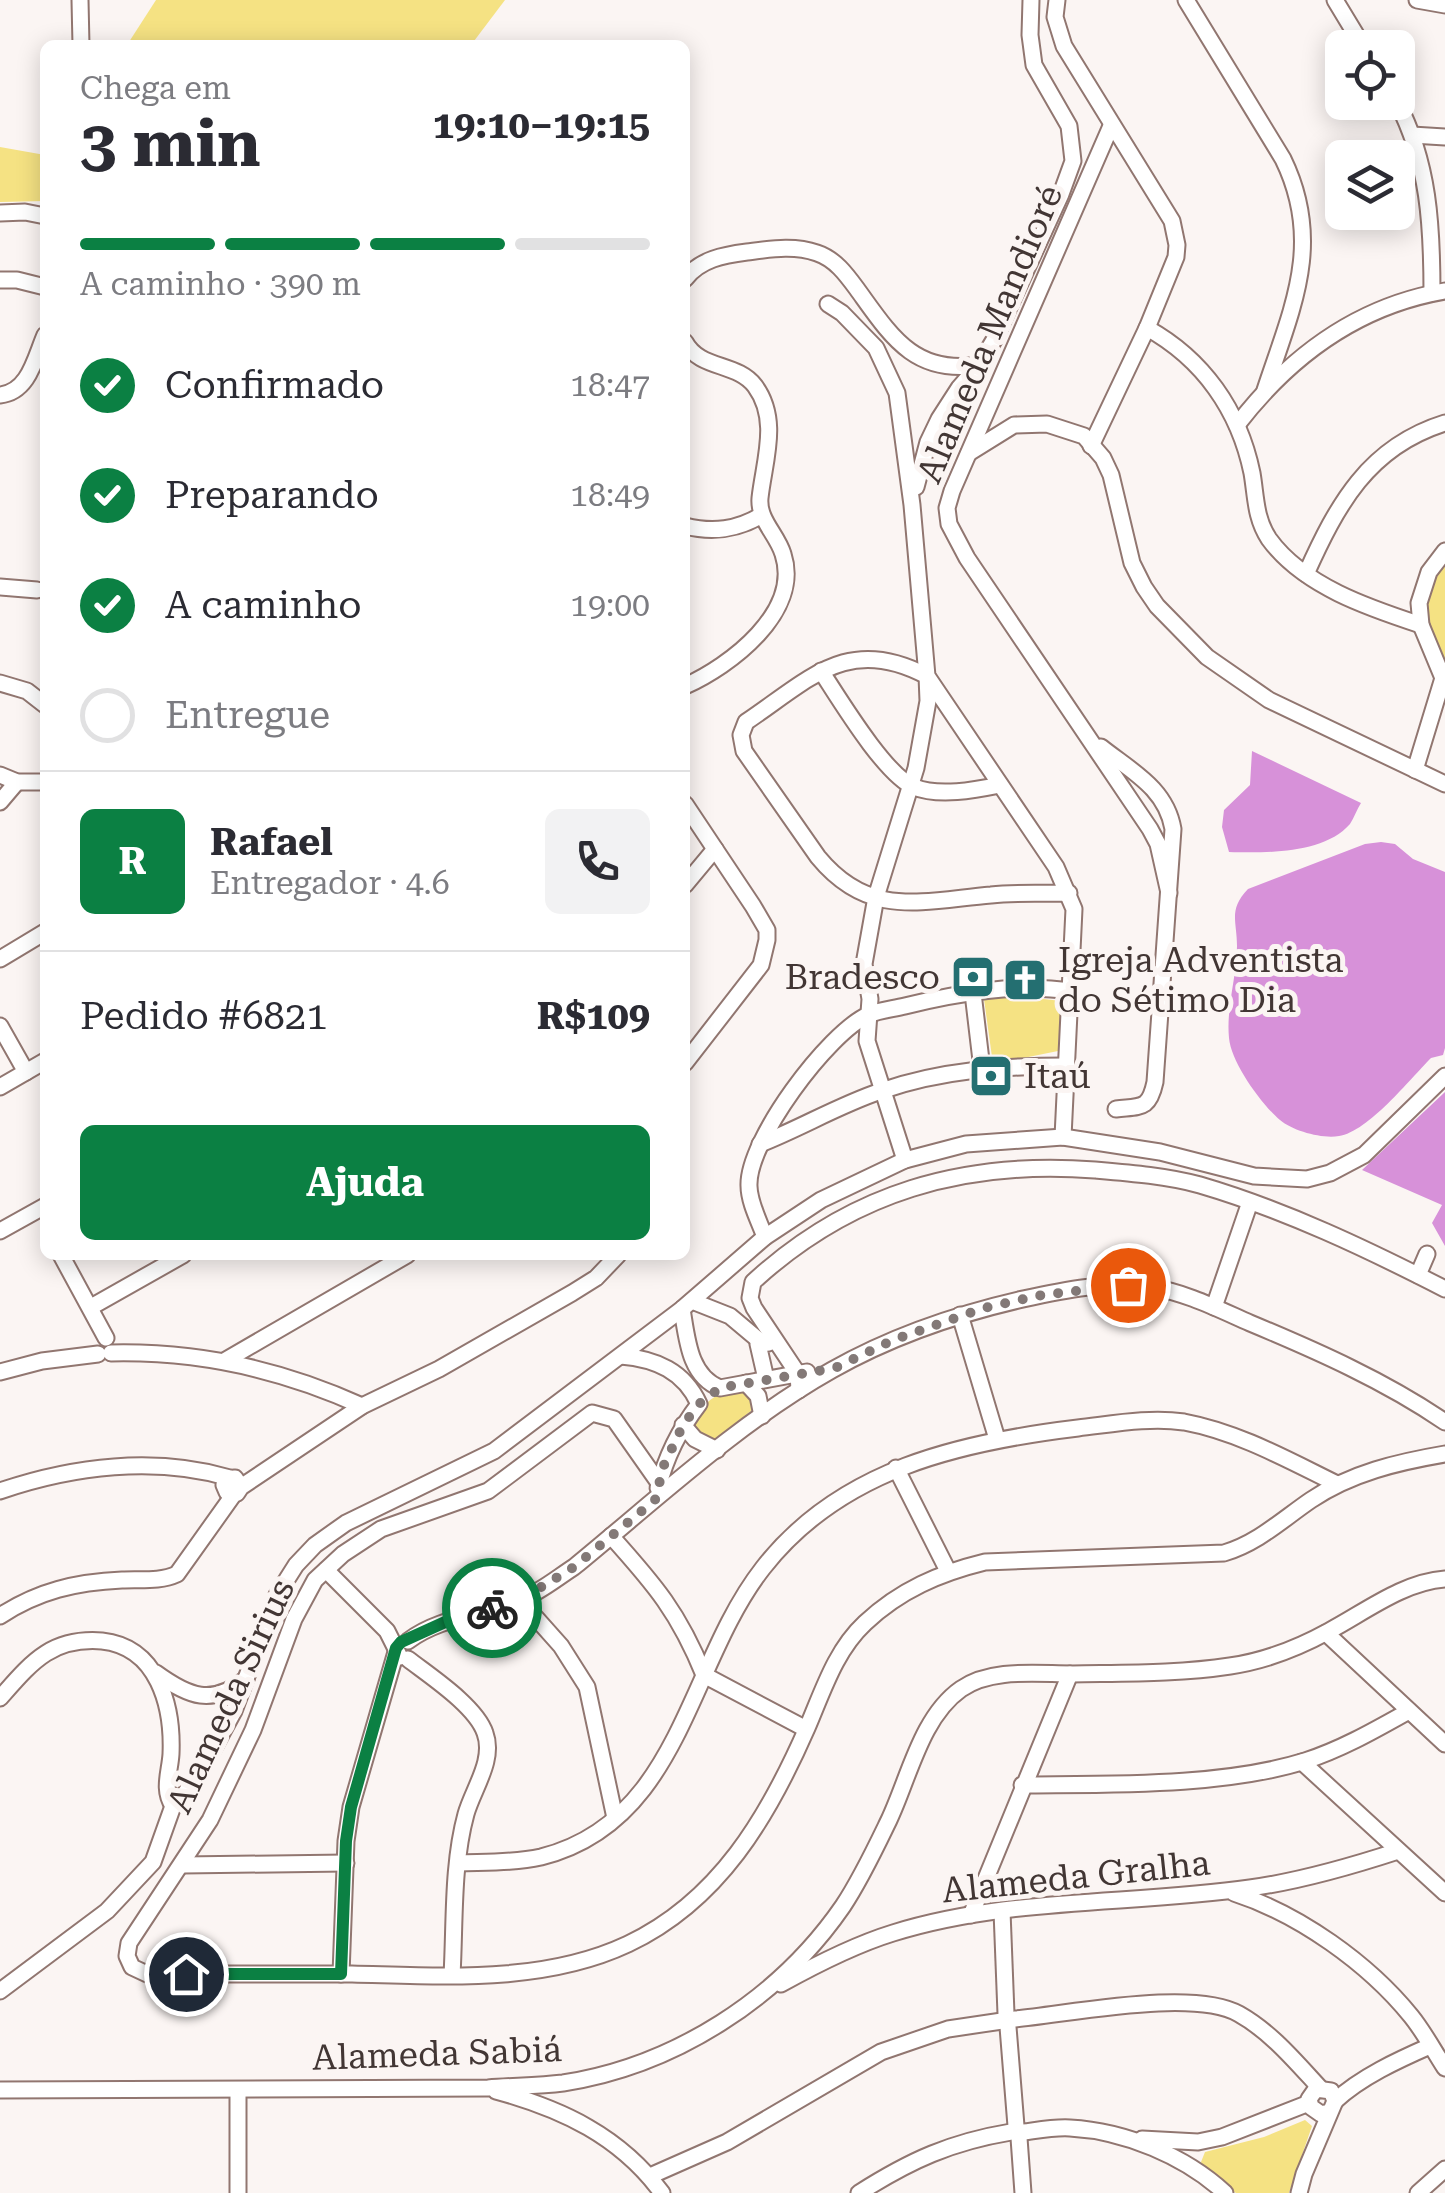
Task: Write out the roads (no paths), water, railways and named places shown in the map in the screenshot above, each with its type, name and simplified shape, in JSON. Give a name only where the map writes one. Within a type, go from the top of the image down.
[{"type":"street","points":[[80,0],[81,40]]},
{"type":"street","points":[[912,506],[928,442],[944,408],[979,365],[1062,194],[1073,161],[1069,126],[1034,65],[1030,35],[1032,0]]},
{"type":"street","points":[[1057,0],[1058,34],[1172,221],[1177,245],[1176,257],[1147,328],[1091,446]]},
{"type":"street","points":[[1186,0],[1291,176],[1304,243],[1302,270],[1265,390]]},
{"type":"street","points":[[1335,0],[1353,30]]},
{"type":"street","points":[[1348,21],[1353,0]]},
{"type":"street","points":[[1418,0],[1445,5]]},
{"type":"street","points":[[1238,425],[1265,390],[1314,345],[1373,312],[1439,292],[1429,200],[1405,120]]},
{"type":"street","name":"Alameda Mandioré","points":[[1111,126],[966,456],[952,491],[949,524],[967,558],[1090,738],[1124,776],[1166,843]]},
{"type":"street","points":[[1412,135],[1445,137]]},
{"type":"street","points":[[1100,153],[1128,150]]},
{"type":"street","points":[[0,213],[40,215]]},
{"type":"street","points":[[690,273],[720,256],[778,248],[820,253],[838,266],[874,315],[913,355],[940,367],[979,365]]},
{"type":"street","points":[[0,280],[40,286]]},
{"type":"street","points":[[828,304],[862,331],[887,366],[896,393],[905,439],[926,644],[924,726],[916,768],[876,898],[864,964],[870,999],[867,1041],[905,1160]]},
{"type":"street","points":[[1288,321],[1297,336],[1314,345]]},
{"type":"street","points":[[1147,328],[1171,341],[1222,395],[1238,425],[1264,531],[1283,555],[1306,574],[1422,626]]},
{"type":"street","points":[[0,394],[11,393],[22,385],[40,346]]},
{"type":"street","points":[[690,348],[699,358],[743,374],[760,394],[770,454],[760,500],[762,515],[784,555],[786,576],[781,597],[766,624],[738,652],[690,683]]},
{"type":"street","points":[[993,401],[1000,417],[1014,425]]},
{"type":"street","points":[[1306,574],[1335,513],[1366,470],[1412,437],[1445,423]]},
{"type":"street","points":[[966,456],[1014,425],[1046,424],[1084,436],[1103,458],[1116,490],[1132,562],[1144,586],[1157,606],[1207,657],[1269,700],[1445,784]]},
{"type":"street","points":[[905,439],[928,442]]},
{"type":"street","points":[[690,527],[724,530],[745,525],[762,515]]},
{"type":"street","points":[[1414,770],[1442,687],[1442,673],[1422,626],[1421,592],[1429,572],[1445,551]]},
{"type":"street","points":[[0,586],[38,590]]},
{"type":"street","points":[[926,644],[912,661],[866,657],[821,671],[746,722],[741,734],[744,751],[832,874],[876,898],[898,904],[995,894],[1069,893]]},
{"type":"street","points":[[901,662],[927,676],[1056,867],[1069,893],[1075,925],[1062,1137]]},
{"type":"street","points":[[840,663],[845,708]]},
{"type":"street","points":[[821,671],[888,766],[911,785],[932,790],[1000,785]]},
{"type":"street","points":[[0,682],[40,701]]},
{"type":"street","points":[[924,726],[940,715],[954,714]]},
{"type":"street","points":[[962,790],[986,762]]},
{"type":"street","points":[[888,766],[916,768],[932,790]]},
{"type":"street","points":[[0,775],[17,782],[40,782]]},
{"type":"street","name":"Alameda Mandioré","points":[[1116,1108],[1144,1106],[1152,1100],[1169,892],[1165,802],[1158,792],[1124,776]]},
{"type":"street","points":[[0,802],[17,782]]},
{"type":"street","points":[[690,812],[766,930],[766,955],[753,978],[690,1057]]},
{"type":"street","points":[[690,879],[715,849]]},
{"type":"street","points":[[0,959],[40,935]]},
{"type":"street","points":[[765,1236],[749,1186],[760,1144],[782,1105],[838,1036],[869,1014],[973,992],[1071,991]]},
{"type":"street","points":[[973,992],[982,1069]]},
{"type":"street","points":[[0,1026],[26,1072]]},
{"type":"street","points":[[0,1088],[40,1064]]},
{"type":"street","points":[[760,1144],[884,1090],[956,1072],[1066,1066]]},
{"type":"street","points":[[0,1991],[107,1911],[142,1876],[158,1852],[173,1806],[184,1796],[216,1745],[277,1595],[296,1565],[316,1545],[346,1524],[494,1450],[687,1305],[765,1236],[821,1200],[905,1160],[966,1144],[1062,1137],[1160,1152],[1254,1176],[1307,1179],[1330,1173],[1364,1155],[1445,1076]]},
{"type":"street","points":[[798,1382],[769,1343],[750,1298],[753,1282],[838,1220],[910,1188],[964,1174],[1041,1166],[1142,1174],[1197,1184],[1250,1202],[1445,1289]]},
{"type":"street","points":[[1214,1307],[1250,1202]]},
{"type":"street","points":[[0,1231],[40,1208]]},
{"type":"street","points":[[1418,1275],[1427,1254]]},
{"type":"street","points":[[64,1260],[91,1307],[106,1344]]},
{"type":"street","points":[[91,1307],[175,1260]]},
{"type":"street","points":[[226,1360],[398,1260]]},
{"type":"street","points":[[0,1616],[22,1601],[54,1589],[86,1582],[171,1577],[181,1570],[235,1484],[362,1406],[440,1368],[572,1293],[596,1278],[613,1260]]},
{"type":"street","points":[[1445,1422],[1310,1348],[1176,1293],[1128,1285],[1042,1295],[960,1315],[798,1382],[762,1416],[663,1485],[574,1567],[520,1600],[454,1618],[431,1629],[406,1650],[390,1680],[355,1785],[346,1864],[341,1974],[528,1972],[574,1964],[629,1944],[665,1924],[713,1884],[756,1829],[806,1729],[824,1682],[845,1646],[896,1598],[948,1571],[1007,1561],[1176,1558],[1224,1553],[1252,1542],[1337,1484],[1398,1463],[1445,1454]]},
{"type":"street","points":[[687,1305],[730,1316],[769,1343]]},
{"type":"street","points":[[687,1305],[696,1368],[706,1382],[720,1388]]},
{"type":"street","points":[[960,1315],[997,1438]]},
{"type":"street","points":[[766,1379],[758,1346],[769,1343]]},
{"type":"street","points":[[0,1372],[80,1356],[106,1344],[226,1360],[276,1372],[362,1406]]},
{"type":"street","points":[[622,1356],[644,1358],[683,1378],[699,1404]]},
{"type":"street","points":[[663,1485],[669,1453],[699,1404],[720,1388],[766,1379],[798,1382]]},
{"type":"street","points":[[746,1383],[758,1396],[762,1416]]},
{"type":"street","name":"Alameda Sirius","points":[[341,1974],[147,1974],[132,1967],[127,1956],[134,1932],[210,1820],[253,1730],[306,1593],[326,1570],[361,1540],[381,1530],[488,1490],[584,1416],[608,1416],[633,1444]]},
{"type":"street","points":[[458,1863],[514,1862],[553,1854],[615,1818],[661,1768],[722,1634],[747,1590],[808,1521],[896,1468],[997,1438],[1165,1420],[1245,1441],[1337,1484]]},
{"type":"street","points":[[683,1425],[695,1440],[717,1450]]},
{"type":"street","points":[[633,1444],[648,1454],[669,1453]]},
{"type":"street","points":[[633,1444],[663,1485]]},
{"type":"street","points":[[0,1490],[75,1471],[123,1466],[169,1467],[210,1474],[235,1484]]},
{"type":"street","points":[[896,1468],[948,1571]]},
{"type":"street","points":[[1304,1468],[1312,1499]]},
{"type":"street","points":[[611,1536],[662,1594],[690,1641],[704,1675],[806,1729]]},
{"type":"street","points":[[326,1570],[468,1709],[487,1739],[486,1762],[466,1814],[458,1863],[452,1975]]},
{"type":"street","name":"Alameda Sabiá","points":[[0,2090],[488,2088],[562,2083],[608,2072],[676,2047],[769,1990],[827,1927],[870,1860],[923,1740],[952,1698],[978,1680],[994,1676],[1197,1671],[1234,1666],[1265,1659],[1326,1633],[1418,1585],[1445,1579]]},
{"type":"street","points":[[520,1600],[561,1646],[587,1687],[615,1818]]},
{"type":"street","points":[[1326,1633],[1445,1744]]},
{"type":"street","points":[[690,1641],[706,1642],[722,1634]]},
{"type":"street","points":[[0,1698],[48,1650],[70,1641],[117,1643],[138,1654],[181,1692],[201,1696],[223,1694],[246,1679]]},
{"type":"street","points":[[155,1672],[169,1719],[171,1753],[166,1795],[173,1806]]},
{"type":"street","points":[[970,1916],[1070,1674]]},
{"type":"street","points":[[1022,1785],[1254,1773],[1302,1762],[1409,1712]]},
{"type":"street","points":[[1302,1762],[1445,1893]]},
{"type":"street","points":[[609,1789],[619,1796],[636,1798]]},
{"type":"street","name":"Alameda Gralha","points":[[769,1990],[841,1953],[892,1933],[1002,1911],[1287,1882],[1398,1851]]},
{"type":"street","points":[[183,1865],[346,1864]]},
{"type":"street","points":[[1287,1882],[1283,1897],[1287,1914]]},
{"type":"street","points":[[1226,1890],[1287,1914],[1368,1974],[1408,2013],[1445,2068]]},
{"type":"street","points":[[1002,1911],[1023,2193]]},
{"type":"street","points":[[827,1927],[841,1953]]},
{"type":"street","points":[[650,2176],[727,2142],[881,2052],[937,2032],[1166,2003],[1212,2004],[1238,2013],[1257,2026],[1320,2088],[1331,2091],[1332,2107]]},
{"type":"street","points":[[1299,2193],[1332,2107],[1346,2091],[1430,2046]]},
{"type":"street","points":[[557,2109],[562,2083]]},
{"type":"street","points":[[488,2088],[557,2109],[598,2133],[650,2176],[662,2193]]},
{"type":"street","points":[[1320,2088],[1310,2095],[1310,2103],[1317,2112],[1332,2107]]},
{"type":"street","points":[[238,2091],[238,2193]]},
{"type":"street","points":[[859,2193],[913,2160],[968,2139],[1066,2127],[1123,2138],[1198,2142],[1241,2131],[1310,2103]]},
{"type":"street","points":[[1123,2138],[1192,2167],[1226,2193]]},
{"type":"street","points":[[1192,2167],[1198,2142]]},
{"type":"street","points":[[1418,2193],[1445,2169]]},
{"type":"place","name":"Bradesco","points":[[973,977]]},
{"type":"place","name":"Igreja Adventista do Sétimo Dia","points":[[1025,980]]},
{"type":"place","name":"Itaú","points":[[991,1076]]}]
